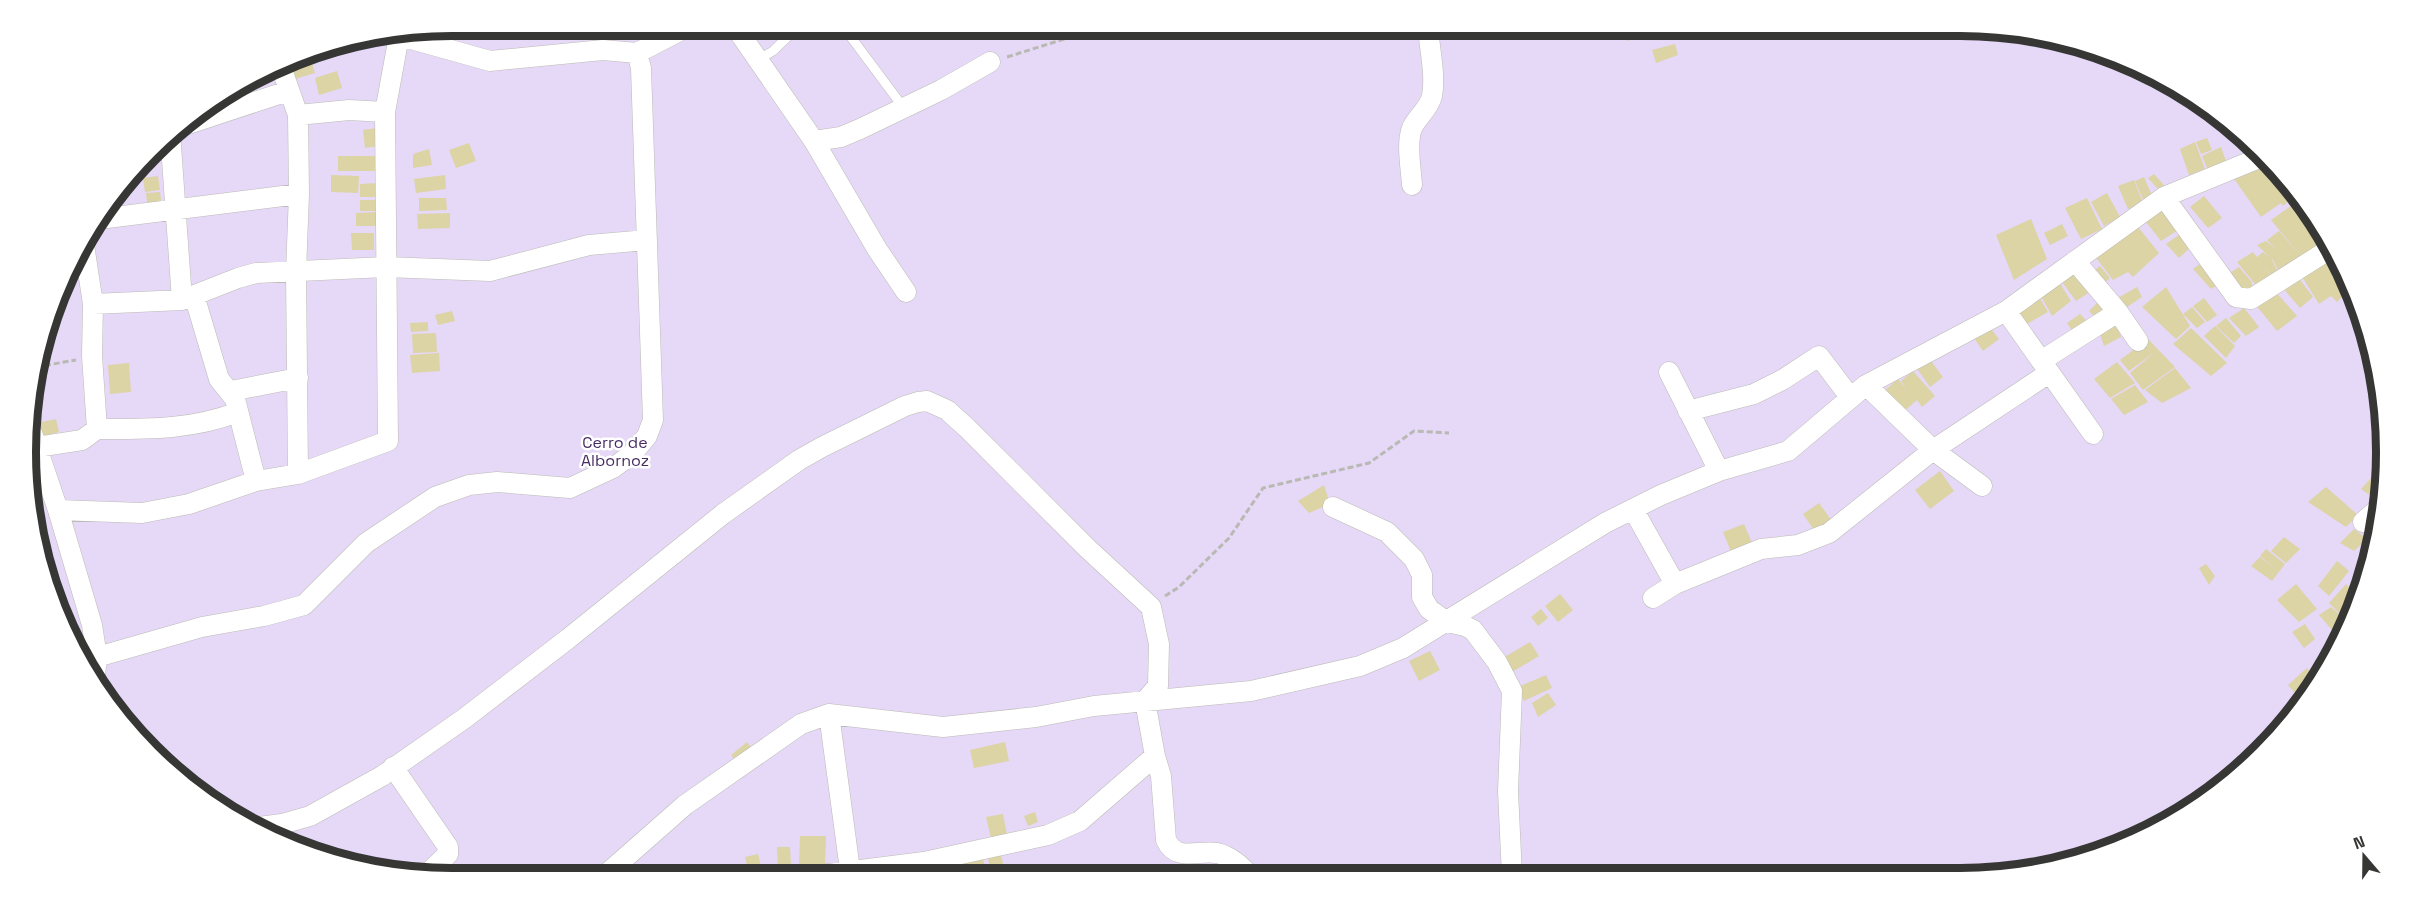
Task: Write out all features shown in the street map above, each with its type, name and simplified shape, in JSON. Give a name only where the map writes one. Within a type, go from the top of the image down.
[{"type":"street","points":[[411,39],[490,61],[603,50],[637,53],[671,36]]},
{"type":"street","points":[[741,36],[814,141],[877,249],[906,292]]},
{"type":"street","points":[[1412,185],[1410,140],[1412,128],[1432,98],[1433,72],[1429,36]]},
{"type":"street","points":[[58,510],[142,513],[189,504],[256,481],[298,474],[388,441],[384,112],[397,40]]},
{"type":"street","points":[[93,662],[202,627],[264,616],[304,605],[366,543],[435,497],[469,485],[497,482],[570,488],[613,468],[632,454],[648,436],[653,420],[641,68],[637,53]]},
{"type":"street","points":[[814,141],[841,137],[941,90],[990,62]]},
{"type":"street","points":[[283,73],[298,115],[299,194],[296,272],[298,474]]},
{"type":"street","points":[[203,119],[288,91]]},
{"type":"street","points":[[298,115],[350,110],[384,112]]},
{"type":"street","points":[[172,145],[175,210],[188,297],[219,379],[236,406]]},
{"type":"street","points":[[614,868],[685,806],[801,724],[829,714],[943,727],[1036,717],[1094,706],[1251,691],[1360,666],[1403,648],[1633,508],[1719,471],[1788,451],[1866,385],[2006,310],[2164,197],[2255,160]]},
{"type":"street","points":[[108,218],[299,194]]},
{"type":"street","points":[[2164,197],[2236,297],[2242,300],[2251,299],[2325,252]]},
{"type":"street","points":[[93,304],[188,297],[256,273],[386,267],[490,271],[589,245],[648,240]]},
{"type":"street","points":[[86,256],[93,304],[92,357],[97,429]]},
{"type":"street","points":[[2074,261],[2118,312],[2138,341]]},
{"type":"street","points":[[2006,310],[2093,434]]},
{"type":"street","points":[[1653,598],[1676,584],[1761,549],[1798,545],[1828,533],[2118,312]]},
{"type":"street","points":[[1688,411],[1754,393],[1782,380],[1820,356],[1850,397]]},
{"type":"street","points":[[1669,372],[1719,471]]},
{"type":"street","points":[[256,481],[236,406],[236,390],[298,378]]},
{"type":"street","points":[[1866,385],[1934,450],[1982,486]]},
{"type":"street","points":[[270,826],[282,825],[310,816],[382,776],[465,718],[723,514],[799,460],[905,406],[918,402],[927,401],[947,410],[1035,494],[1087,548],[1151,607],[1159,644],[1158,686],[1145,701]]},
{"type":"street","points":[[91,658],[92,625],[37,447],[82,440],[97,429],[175,429],[213,422],[236,406]]},
{"type":"street","points":[[1333,507],[1388,532],[1414,559],[1422,575],[1422,597],[1425,604],[1447,622],[1473,630],[1497,662],[1512,691],[1508,791],[1512,868]]},
{"type":"street","points":[[1633,508],[1676,584]]},
{"type":"street","points":[[2363,522],[2371,515]]},
{"type":"street","points":[[1145,701],[1161,776],[1164,828],[1170,848],[1176,853],[1217,853],[1235,861],[1242,868]]},
{"type":"street","points":[[829,714],[850,868]]},
{"type":"street","points":[[933,868],[1048,835],[1080,821],[1155,756]]},
{"type":"street","points":[[393,767],[448,847],[448,854],[434,867]]},
{"type":"lane","points":[[758,60],[773,51],[789,36]]},
{"type":"lane","points":[[850,36],[903,107]]},
{"type":"path","points":[[990,62],[1074,36]]},
{"type":"path","points":[[45,365],[92,357]]},
{"type":"path","points":[[1151,607],[1179,587],[1229,538],[1263,488],[1369,463],[1414,431],[1449,433]]},
{"type":"green space","name":"Cerro de Albornoz","points":[[1960,36],[2014,40],[2068,50],[2144,79],[2191,106],[2213,122],[2234,139],[2273,178],[2306,221],[2320,244],[2354,318],[2362,344],[2372,398],[2376,452],[2375,479],[2362,560],[2333,636],[2306,683],[2273,726],[2234,765],[2191,798],[2144,825],[2068,854],[2014,864],[1960,868],[452,868],[398,864],[344,854],[268,825],[221,798],[178,765],[158,746],[139,726],[106,683],[79,636],[50,560],[37,479],[37,425],[50,344],[79,268],[106,221],[139,178],[158,158],[178,139],[221,106],[268,79],[344,50],[425,37]]},
{"type":"building","points":[[1626,36],[1639,36],[1639,37],[1627,41]]},
{"type":"building","points":[[1675,44],[1678,55],[1656,63],[1652,50]]},
{"type":"building","points":[[311,61],[315,73],[295,79],[292,69]]},
{"type":"building","points":[[337,71],[342,88],[319,95],[315,78]]},
{"type":"building","points":[[377,128],[379,146],[365,148],[363,130]]},
{"type":"building","points":[[2207,138],[2212,150],[2201,154],[2196,142]]},
{"type":"building","points":[[2195,142],[2205,169],[2189,175],[2180,149]]},
{"type":"building","points":[[469,143],[476,161],[456,168],[449,150]]},
{"type":"building","points":[[2221,147],[2226,161],[2208,170],[2202,156]]},
{"type":"building","points":[[429,149],[432,165],[413,168],[413,154]]},
{"type":"building","points":[[338,156],[375,156],[376,171],[338,171]]},
{"type":"building","points":[[2260,164],[2290,199],[2283,206],[2281,203],[2261,217],[2232,176]]},
{"type":"building","points":[[2154,174],[2164,185],[2159,190],[2148,178]]},
{"type":"building","points":[[331,175],[359,176],[358,193],[331,192]]},
{"type":"building","points":[[445,175],[446,189],[416,193],[414,179]]},
{"type":"building","points":[[158,176],[160,190],[145,192],[143,178]]},
{"type":"building","points":[[2144,177],[2153,198],[2144,202],[2135,181]]},
{"type":"building","points":[[2134,180],[2143,203],[2128,209],[2118,186]]},
{"type":"building","points":[[377,183],[378,197],[360,197],[360,184]]},
{"type":"building","points":[[160,192],[162,208],[148,210],[146,193]]},
{"type":"building","points":[[2107,193],[2120,217],[2104,226],[2091,202]]},
{"type":"building","points":[[2204,196],[2222,218],[2208,228],[2190,207]]},
{"type":"building","points":[[419,198],[446,198],[447,210],[419,211]]},
{"type":"building","points":[[2087,198],[2102,229],[2081,239],[2065,208]]},
{"type":"building","points":[[360,200],[379,200],[379,211],[360,211]]},
{"type":"building","points":[[2294,204],[2321,245],[2280,274],[2273,260],[2257,245],[2266,241],[2275,248],[2267,240],[2279,231],[2301,256],[2271,220]]},
{"type":"building","points":[[2157,205],[2178,230],[2161,241],[2142,217]]},
{"type":"building","points":[[378,212],[379,226],[356,226],[356,213]]},
{"type":"building","points":[[450,213],[450,228],[418,229],[417,214]]},
{"type":"building","points":[[2031,219],[2047,259],[2014,280],[1996,235]]},
{"type":"building","points":[[2134,222],[2159,253],[2133,277],[2128,272],[2113,280],[2091,251]]},
{"type":"building","points":[[2062,224],[2068,236],[2050,245],[2044,233]]},
{"type":"building","points":[[351,233],[374,233],[374,250],[352,250]]},
{"type":"building","points":[[2180,234],[2193,245],[2179,258],[2166,244]]},
{"type":"building","points":[[2253,252],[2257,257],[2263,252],[2271,258],[2279,274],[2272,277],[2258,259],[2273,279],[2259,289],[2237,262]]},
{"type":"building","points":[[2326,260],[2333,269],[2345,294],[2337,302],[2331,296],[2319,304],[2301,275]]},
{"type":"building","points":[[2201,263],[2221,283],[2211,289],[2193,269]]},
{"type":"building","points":[[2073,266],[2093,290],[2076,301],[2059,278]]},
{"type":"building","points":[[2100,266],[2110,278],[2100,287],[2088,275]]},
{"type":"building","points":[[2239,267],[2251,281],[2253,287],[2242,293],[2228,274]]},
{"type":"building","points":[[2056,277],[2071,301],[2052,316],[2037,289]]},
{"type":"building","points":[[2298,277],[2313,297],[2300,308],[2282,287]]},
{"type":"building","points":[[2137,287],[2142,297],[2124,309],[2118,298]]},
{"type":"building","points":[[2166,287],[2190,326],[2176,339],[2142,307]]},
{"type":"building","points":[[2274,290],[2297,316],[2277,331],[2254,303]]},
{"type":"building","points":[[2038,295],[2048,312],[2025,325],[2015,308]]},
{"type":"building","points":[[2204,298],[2217,315],[2207,322],[2193,306]]},
{"type":"building","points":[[2097,303],[2108,309],[2097,319],[2089,311]]},
{"type":"building","points":[[2192,307],[2205,322],[2197,328],[2183,314]]},
{"type":"building","points":[[2244,308],[2259,327],[2246,336],[2229,318]]},
{"type":"building","points":[[452,311],[455,321],[438,325],[435,315]]},
{"type":"building","points":[[2080,314],[2090,324],[2076,336],[2067,323]]},
{"type":"building","points":[[2226,318],[2241,336],[2234,343],[2216,326]]},
{"type":"building","points":[[428,322],[428,331],[411,332],[410,323]]},
{"type":"building","points":[[2116,324],[2121,337],[2104,346],[2099,331]]},
{"type":"building","points":[[1989,326],[1999,339],[1983,351],[1974,338]]},
{"type":"building","points":[[2215,326],[2235,346],[2226,358],[2204,336]]},
{"type":"building","points":[[2191,328],[2227,363],[2211,376],[2173,344]]},
{"type":"building","points":[[436,333],[437,352],[413,353],[412,334]]},
{"type":"building","points":[[2148,339],[2175,367],[2143,390],[2130,373],[2155,352],[2129,371],[2120,360]]},
{"type":"building","points":[[439,353],[440,371],[412,373],[410,355]]},
{"type":"building","points":[[1928,357],[1943,377],[1930,387],[1915,366]]},
{"type":"building","points":[[2117,362],[2135,383],[2110,398],[2094,379]]},
{"type":"building","points":[[129,363],[131,392],[110,394],[108,365]]},
{"type":"building","points":[[2175,368],[2191,388],[2162,403],[2145,390]]},
{"type":"building","points":[[1913,371],[1935,396],[1922,407],[1917,400],[1902,413],[1884,391],[1898,379],[1907,390],[1901,381]]},
{"type":"building","points":[[2135,385],[2148,402],[2124,415],[2111,399]]},
{"type":"building","points":[[56,419],[59,432],[40,437],[37,423]]},
{"type":"building","points":[[1940,471],[1954,491],[1930,509],[1915,490]]},
{"type":"building","points":[[2372,477],[2375,479],[2373,497],[2361,489]]},
{"type":"building","points":[[1324,485],[1330,504],[1309,513],[1298,501]]},
{"type":"building","points":[[2326,487],[2358,515],[2346,527],[2308,502]]},
{"type":"building","points":[[1819,503],[1835,525],[1818,536],[1803,514]]},
{"type":"building","points":[[1744,524],[1755,550],[1734,559],[1723,532]]},
{"type":"building","points":[[2354,529],[2367,539],[2354,551],[2340,543]]},
{"type":"building","points":[[2284,537],[2300,549],[2286,563],[2271,551]]},
{"type":"building","points":[[2266,549],[2285,564],[2272,581],[2251,566],[2260,557],[2277,570],[2260,556]]},
{"type":"building","points":[[2337,561],[2349,571],[2329,596],[2318,586]]},
{"type":"building","points":[[2206,564],[2215,576],[2209,585],[2199,568]]},
{"type":"building","points":[[2296,584],[2317,609],[2299,622],[2277,600]]},
{"type":"building","points":[[2346,584],[2352,590],[2342,616],[2329,603]]},
{"type":"building","points":[[1560,594],[1573,610],[1558,622],[1545,606]]},
{"type":"building","points":[[2331,607],[2342,616],[2334,633],[2319,615]]},
{"type":"building","points":[[1541,609],[1548,618],[1538,626],[1531,617]]},
{"type":"building","points":[[2305,624],[2315,639],[2304,648],[2292,632]]},
{"type":"building","points":[[1530,642],[1539,656],[1512,672],[1503,658]]},
{"type":"building","points":[[1430,651],[1440,670],[1419,681],[1409,661]]},
{"type":"building","points":[[2307,668],[2312,674],[2297,695],[2288,685]]},
{"type":"building","points":[[1546,675],[1552,688],[1524,701],[1518,687]]},
{"type":"building","points":[[1548,693],[1556,705],[1538,717],[1532,703]]},
{"type":"building","points":[[747,742],[754,751],[738,764],[731,755]]},
{"type":"building","points":[[1005,742],[1009,761],[974,768],[970,750]]},
{"type":"building","points":[[1035,812],[1038,822],[1028,826],[1024,816]]},
{"type":"building","points":[[1003,814],[1007,835],[991,838],[986,817]]},
{"type":"building","points":[[800,836],[826,836],[825,868],[799,868]]},
{"type":"building","points":[[777,847],[790,847],[791,866],[778,867]]},
{"type":"building","points":[[758,854],[762,868],[748,868],[745,857]]},
{"type":"building","points":[[1001,855],[1004,868],[990,868],[988,859]]},
{"type":"building","points":[[983,858],[985,868],[958,868],[957,865]]}]
